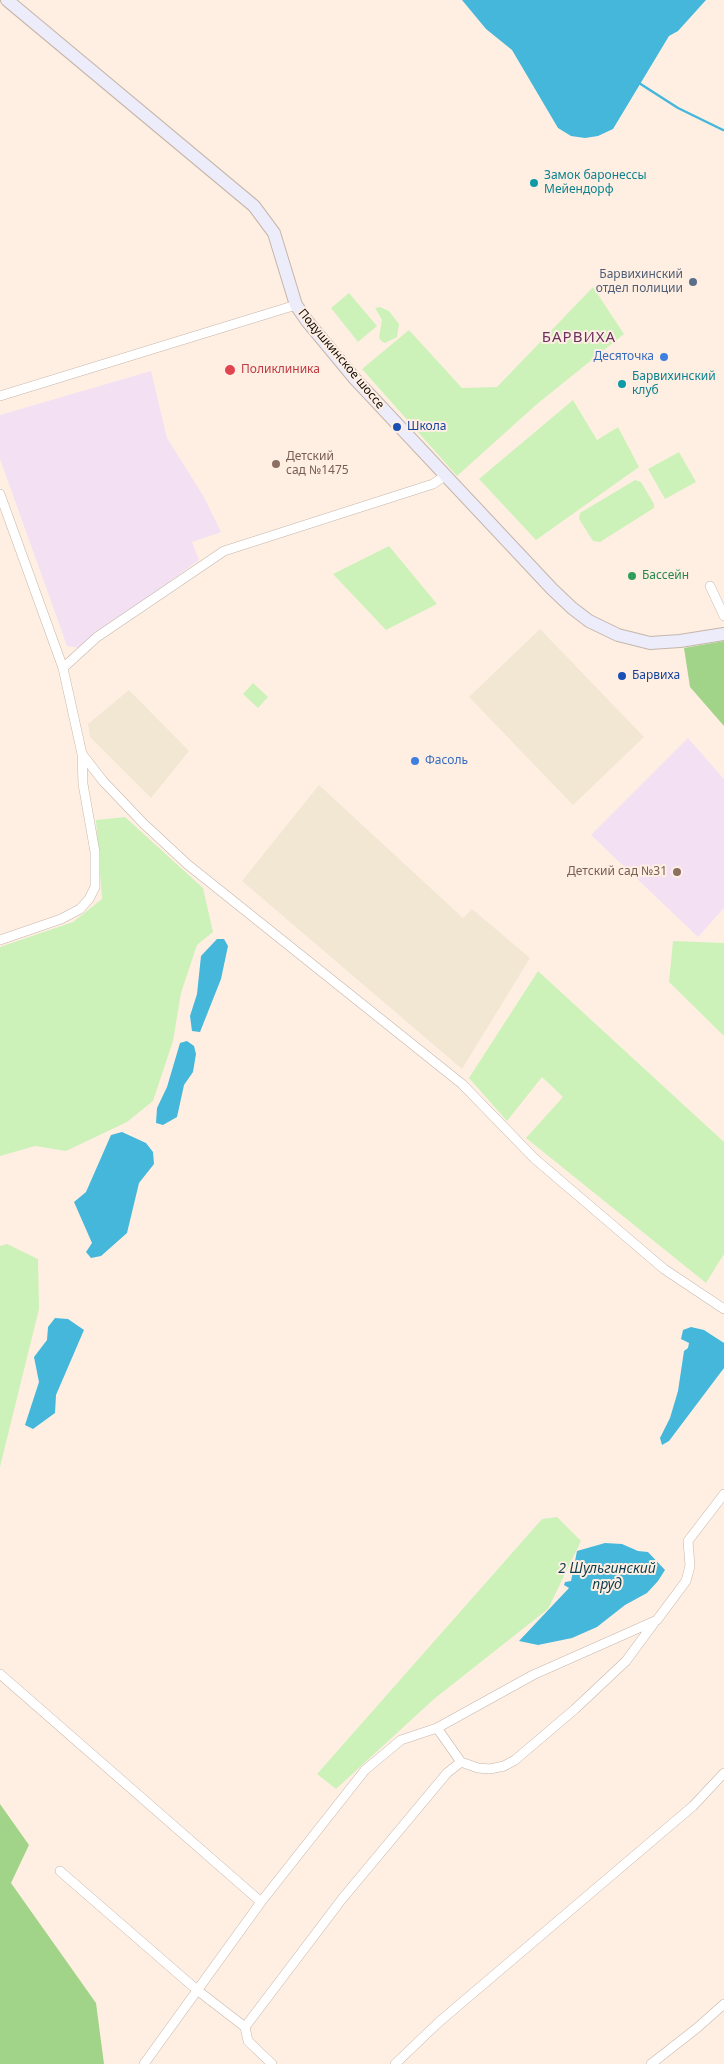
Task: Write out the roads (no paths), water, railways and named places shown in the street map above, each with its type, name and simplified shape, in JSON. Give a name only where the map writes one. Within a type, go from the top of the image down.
[{"type":"main road","name":"Подушкинское шоссе","points":[[7,0],[254,206],[274,233],[296,305],[355,379],[572,608],[589,621],[618,635],[650,643],[680,642],[724,634]]},
{"type":"street","points":[[0,396],[296,305]]},
{"type":"street","points":[[63,668],[97,637],[224,551],[433,484],[446,475]]},
{"type":"street","points":[[0,494],[63,668],[82,754],[83,784],[95,852],[95,887],[89,899],[80,909],[61,919],[0,940]]},
{"type":"street","points":[[710,586],[724,616]]},
{"type":"street","points":[[82,754],[103,781],[143,823],[187,864],[462,1084],[535,1159],[664,1269],[724,1308]]},
{"type":"street","points":[[437,1728],[461,1762],[478,1768],[490,1769],[504,1766],[515,1760],[575,1709],[626,1660],[686,1581],[690,1566],[688,1540],[724,1494]]},
{"type":"street","points":[[144,2064],[261,1902],[365,1770],[401,1740],[437,1728],[533,1675],[657,1620]]},
{"type":"street","points":[[0,1674],[261,1902]]},
{"type":"street","points":[[245,2027],[342,1899],[447,1774],[461,1762]]},
{"type":"street","points":[[395,2064],[439,2022],[693,1806],[724,1773]]},
{"type":"street","points":[[60,1871],[197,1990],[245,2027],[248,2041],[272,2064]]},
{"type":"street","points":[[651,2064],[724,2004]]},
{"type":"water","points":[[462,0],[706,0],[678,31],[669,36],[613,129],[598,136],[585,138],[571,136],[558,128],[512,50],[486,29]]},
{"type":"water","points":[[217,939],[224,939],[228,946],[221,979],[200,1032],[192,1031],[190,1016],[197,994],[201,956]]},
{"type":"water","points":[[187,1041],[194,1046],[196,1054],[193,1072],[184,1085],[177,1117],[163,1125],[156,1123],[157,1108],[167,1087],[180,1043]]},
{"type":"water","points":[[122,1132],[146,1143],[153,1152],[154,1164],[139,1183],[127,1233],[101,1256],[91,1258],[86,1252],[92,1243],[74,1202],[86,1192],[111,1135]]},
{"type":"water","points":[[55,1318],[68,1319],[84,1330],[56,1395],[55,1413],[33,1429],[25,1425],[39,1382],[34,1357],[47,1340],[48,1327]]},
{"type":"water","points":[[691,1327],[704,1330],[724,1343],[724,1368],[669,1441],[662,1445],[660,1438],[670,1418],[678,1391],[684,1351],[688,1348],[689,1343],[681,1339],[683,1330]]},
{"type":"water","name":"2 Шульгинский пруд","points":[[605,1543],[622,1544],[638,1551],[648,1552],[665,1570],[647,1593],[625,1605],[597,1627],[572,1638],[538,1645],[519,1641],[569,1588],[564,1585],[565,1582],[571,1581],[577,1551]]},
{"type":"waterway","points":[[639,83],[678,108],[723,130]]},
{"type":"place","name":"Замок баронессы Мейендорф","points":[[534,183]]},
{"type":"place","name":"Барвихинский отдел полиции","points":[[693,282]]},
{"type":"place","name":"Десяточка","points":[[664,357]]},
{"type":"place","name":"Поликлиника","points":[[230,370]]},
{"type":"place","name":"Барвихинский клуб","points":[[622,384]]},
{"type":"place","name":"Школа","points":[[397,427]]},
{"type":"place","name":"Детский сад №1475","points":[[276,464]]},
{"type":"place","name":"Бассейн","points":[[632,576]]},
{"type":"place","name":"Барвиха","points":[[622,676]]},
{"type":"place","name":"Фасоль","points":[[415,761]]},
{"type":"place","name":"Детский сад №31","points":[[677,872]]},
{"type":"district","name":"БАРВИХА","points":[[579,338]]}]
